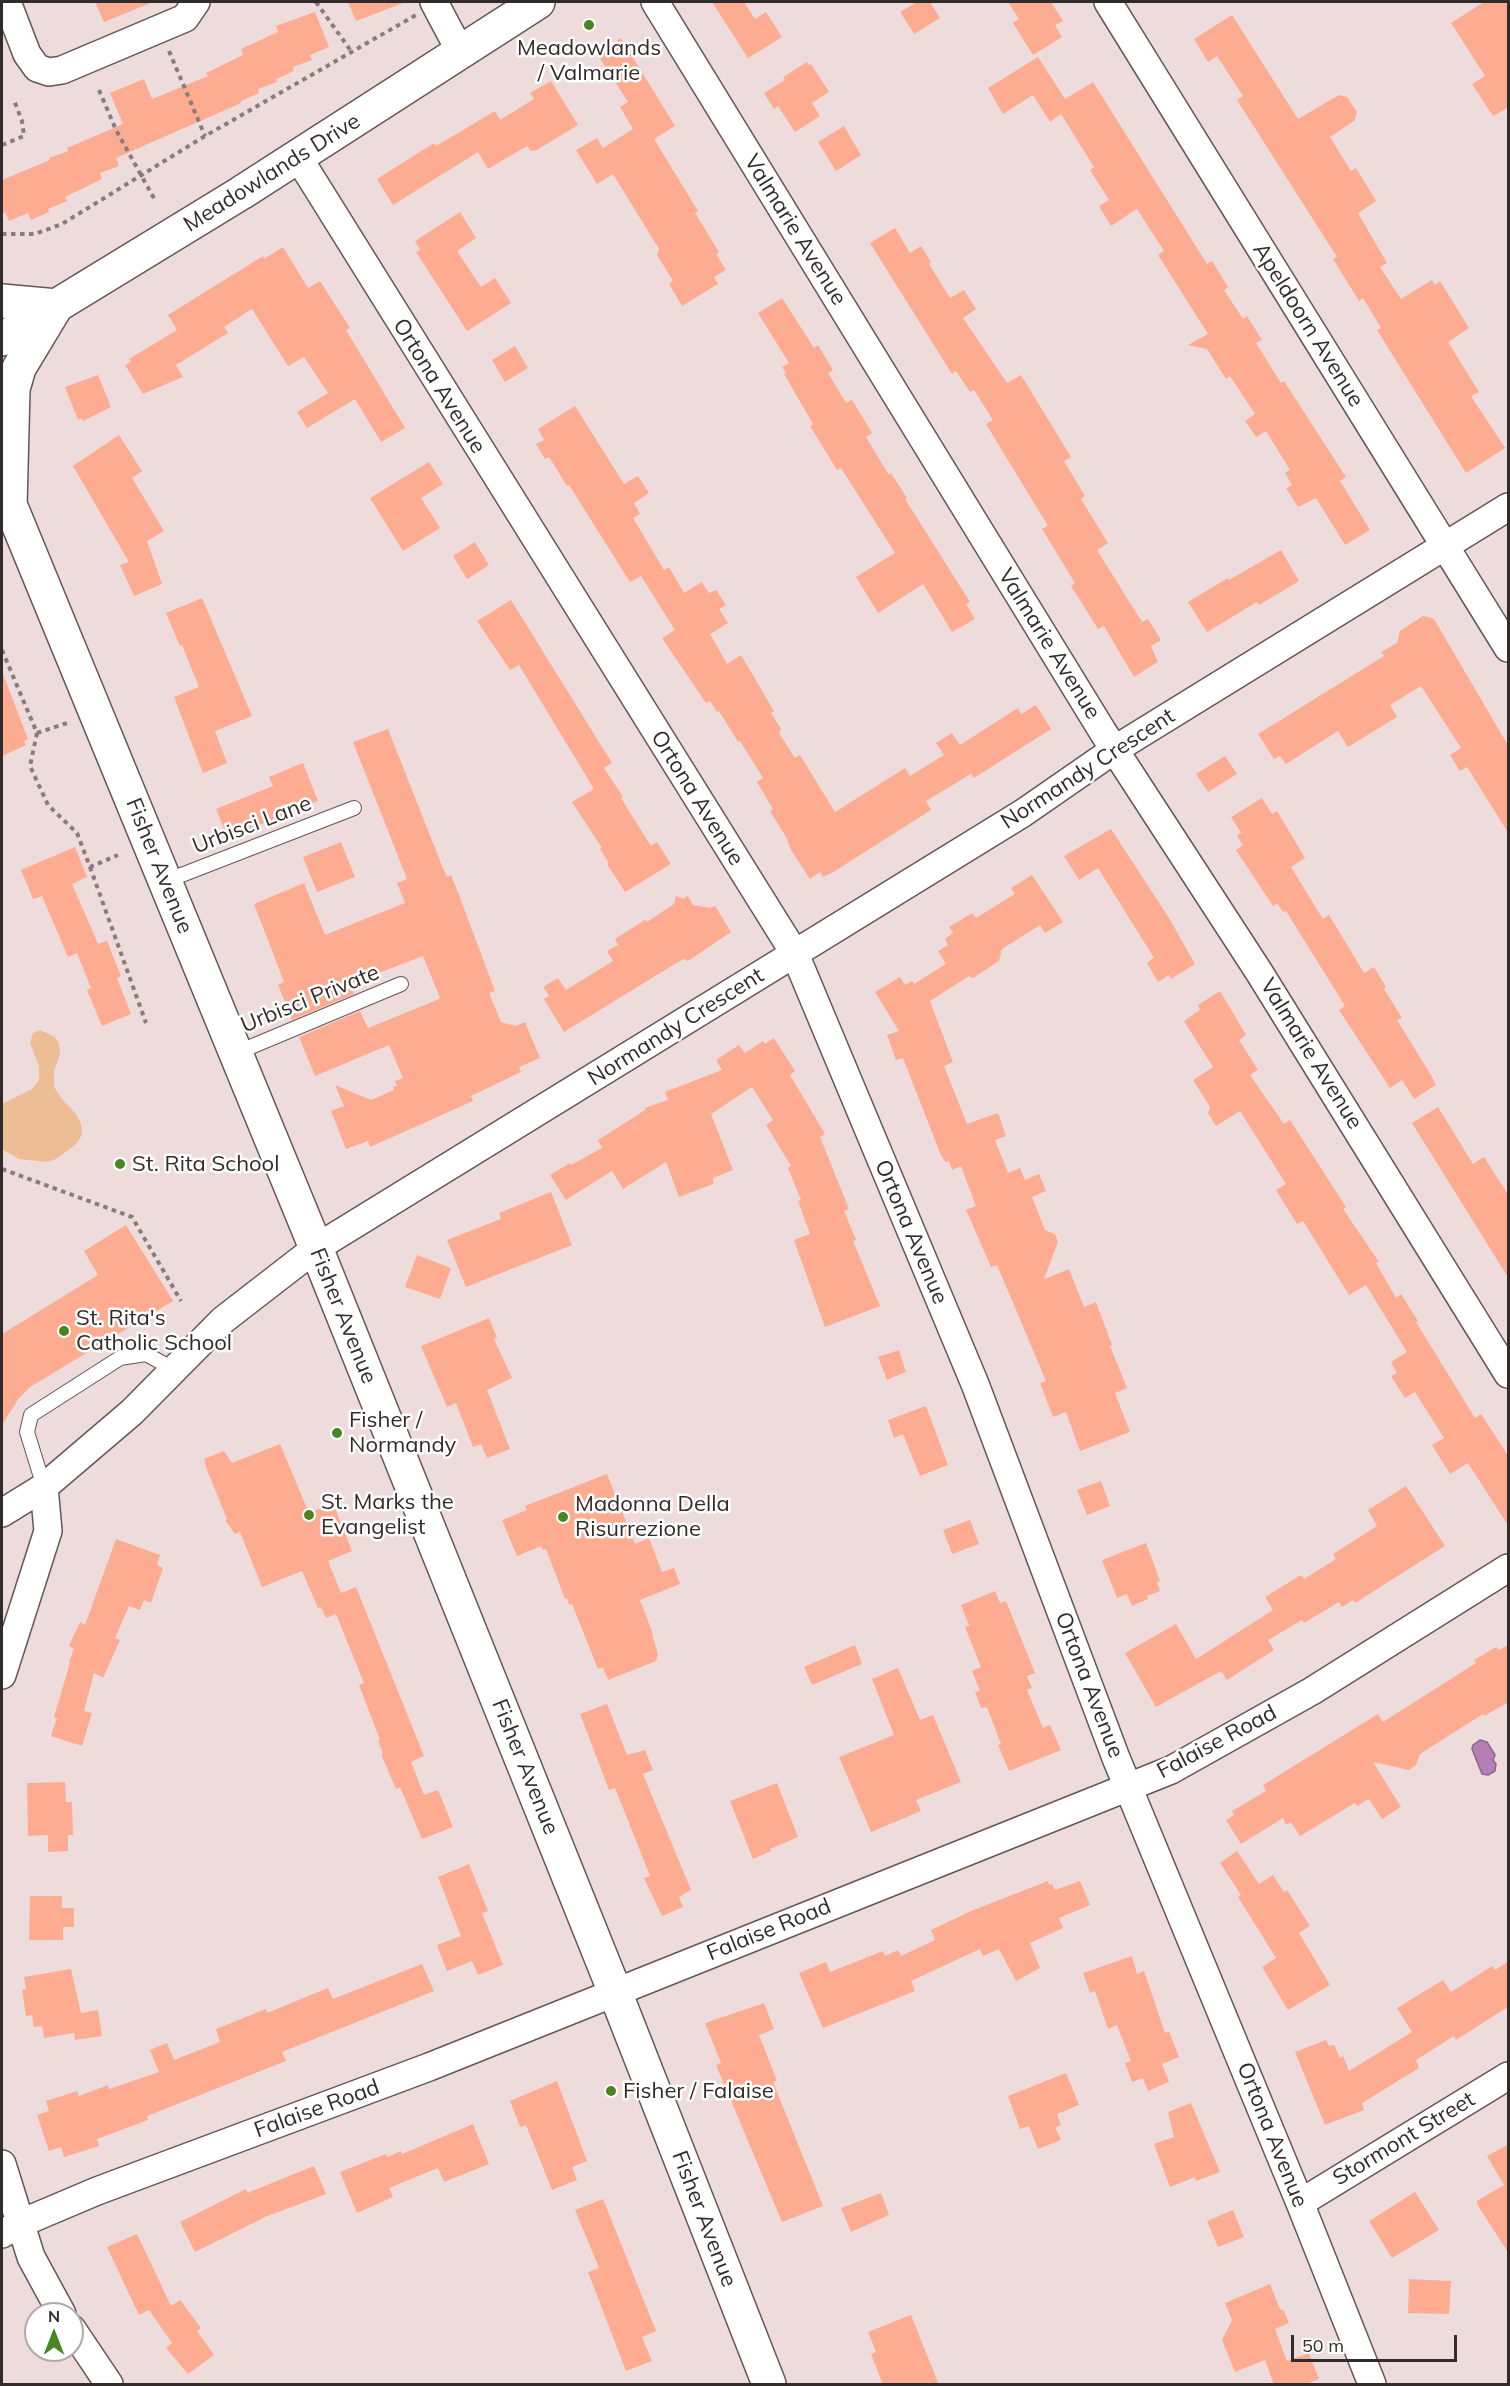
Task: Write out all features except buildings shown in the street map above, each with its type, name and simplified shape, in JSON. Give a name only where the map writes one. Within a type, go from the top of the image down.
[{"type":"main road","name":"Meadowlands Drive","points":[[2,339],[298,157],[538,2]]},
{"type":"main road","points":[[2,301],[57,306],[19,368],[13,390],[6,496]]},
{"type":"main road","name":"Fisher Avenue","points":[[6,496],[316,1248],[615,1992],[769,2385]]},
{"type":"street","points":[[7,2],[27,54],[37,68],[49,72],[62,70],[185,18],[196,2]]},
{"type":"street","name":"Valmarie Avenue","points":[[655,2],[1114,750],[1259,972],[1509,1374]]},
{"type":"street","name":"Apeldoorn Avenue","points":[[1108,2],[1509,648]]},
{"type":"street","points":[[434,3],[460,51]]},
{"type":"street","name":"Ortona Avenue","points":[[298,157],[795,954],[975,1384],[1128,1786],[1300,2203],[1372,2385]]},
{"type":"street","name":"Normandy Crescent","points":[[2,1513],[44,1487],[132,1412],[223,1320],[316,1248],[1023,813],[1114,750],[1509,507]]},
{"type":"street","points":[[2,1675],[48,1531],[44,1487]]},
{"type":"street","name":"Falaise Road","points":[[10,2229],[97,2191],[429,2067],[1171,1770],[1312,1691],[1509,1568]]},
{"type":"street","name":"Stormont Street","points":[[1300,2203],[1509,2076]]},
{"type":"street","points":[[2,2164],[10,2229],[31,2257],[55,2302]]},
{"type":"street","points":[[84,2347],[109,2385]]},
{"type":"lane","name":"Urbisci Lane","points":[[166,881],[354,808]]},
{"type":"lane","name":"Urbisci Private","points":[[236,1053],[401,984]]},
{"type":"lane","points":[[44,1487],[27,1432],[31,1415],[120,1358],[146,1354],[173,1369]]},
{"type":"path","points":[[316,2],[351,51]]},
{"type":"path","points":[[2,234],[35,234],[62,224],[141,174],[434,3]]},
{"type":"path","points":[[174,59],[205,136]]},
{"type":"path","points":[[99,90],[116,130],[156,202]]},
{"type":"path","points":[[2,145],[24,136],[22,121],[14,100]]},
{"type":"path","points":[[2,650],[37,733],[30,766],[48,806],[77,833],[146,1023]]},
{"type":"path","points":[[37,733],[67,723]]},
{"type":"path","points":[[90,867],[118,855]]},
{"type":"path","points":[[2,1169],[132,1217],[181,1301]]},
{"type":"shaded area","points":[[40,1030],[55,1037],[59,1044],[60,1055],[54,1071],[54,1087],[76,1114],[81,1124],[82,1135],[76,1144],[58,1158],[48,1162],[19,1159],[2,1149],[2,1104],[32,1089],[39,1080],[39,1066],[30,1043],[33,1033]]},
{"type":"shaded area","points":[[1480,1740],[1487,1742],[1495,1755],[1493,1760],[1496,1764],[1495,1771],[1488,1775],[1482,1774],[1472,1749],[1473,1745]]},
{"type":"place","name":"Meadowlands / Valmarie","points":[[589,25]]},
{"type":"place","name":"St. Rita School","points":[[120,1164]]},
{"type":"place","name":"St. Rita's Catholic School","points":[[64,1331]]},
{"type":"place","name":"Fisher / Normandy","points":[[337,1433]]},
{"type":"place","name":"St. Marks the Evangelist","points":[[309,1515]]},
{"type":"place","name":"Madonna Della Risurrezione","points":[[563,1517]]},
{"type":"place","name":"Fisher / Falaise","points":[[611,2091]]}]
